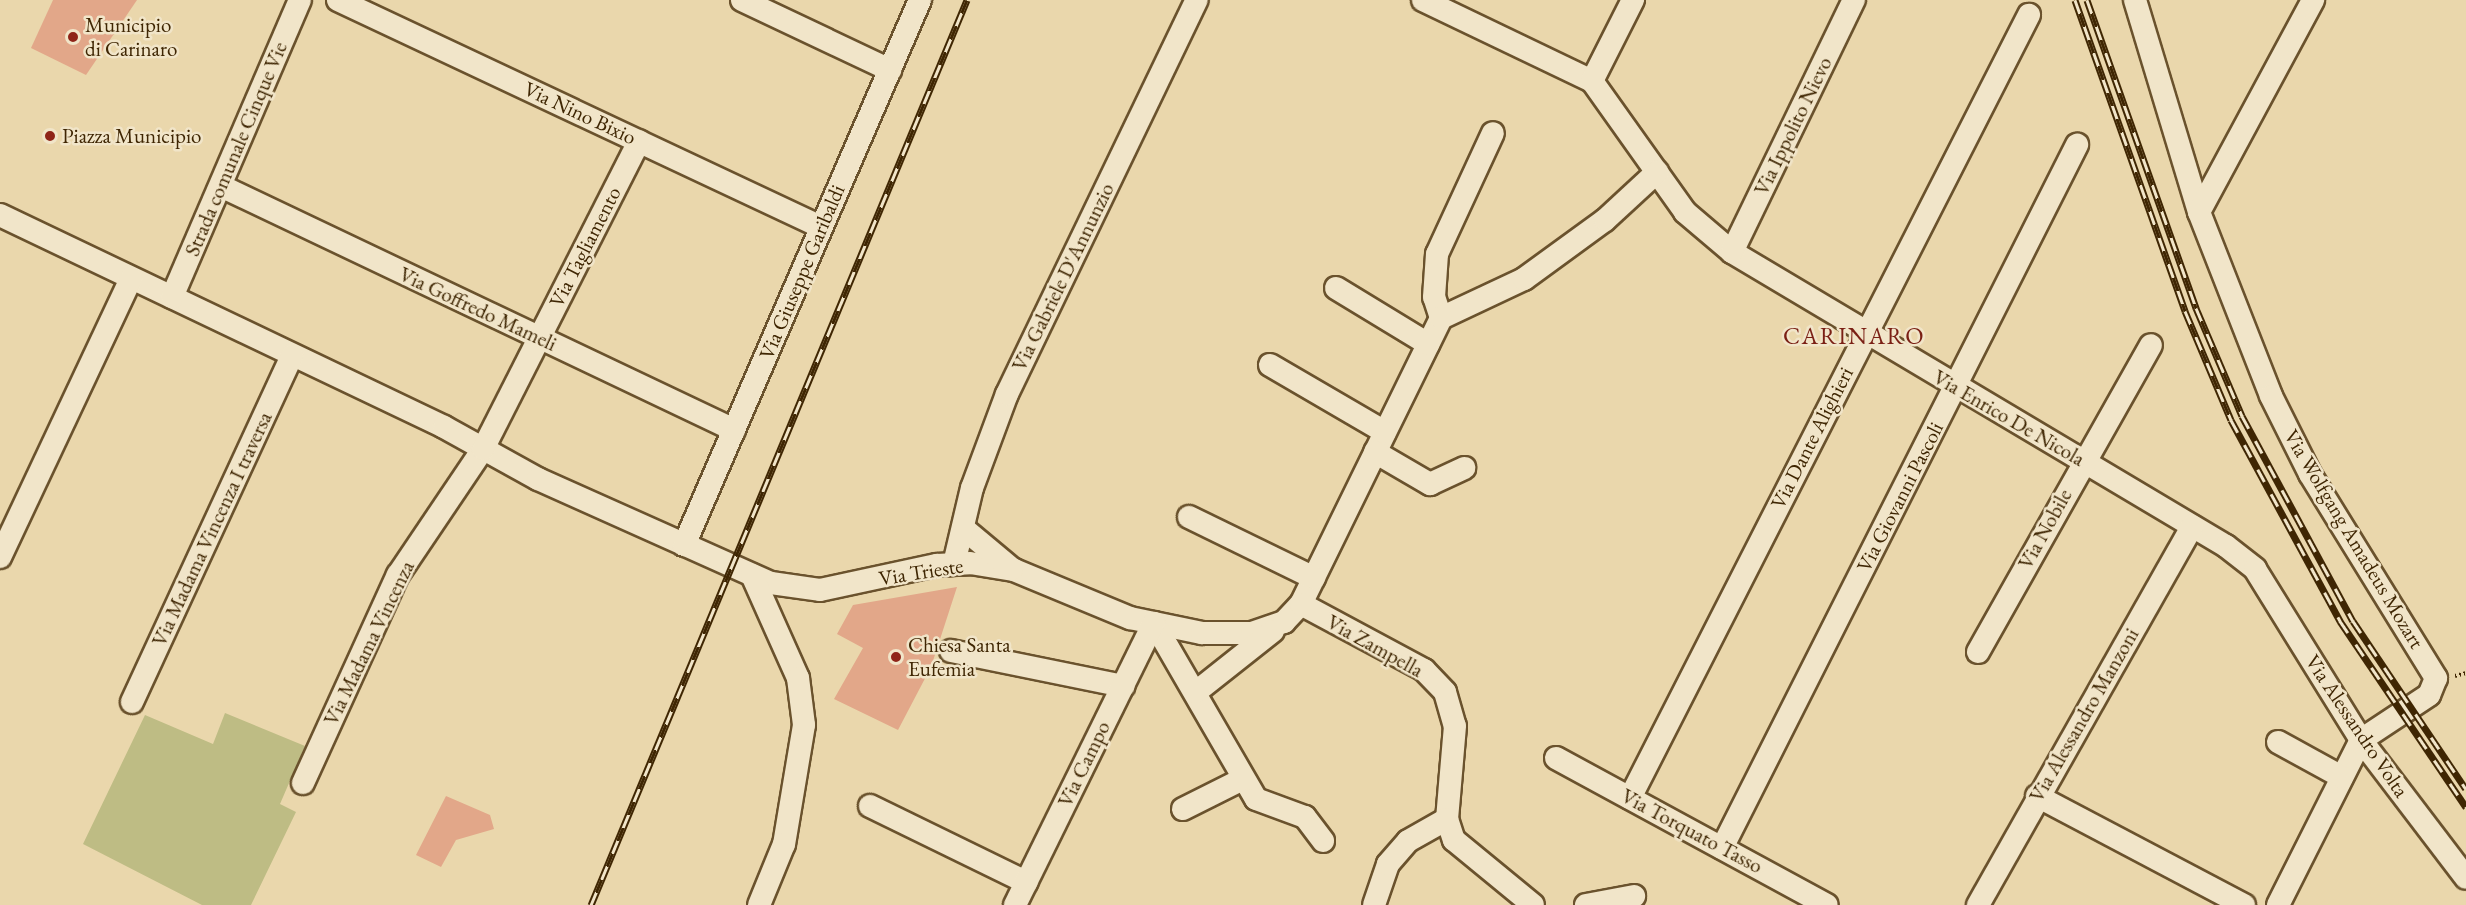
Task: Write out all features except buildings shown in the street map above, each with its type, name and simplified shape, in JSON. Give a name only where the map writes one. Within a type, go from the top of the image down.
[{"type":"street","name":"Strada comunale Cinque Vie","points":[[172,297],[223,187],[300,0]]},
{"type":"street","name":"Via Nino Bixio","points":[[338,0],[821,227]]},
{"type":"street","points":[[742,0],[890,70]]},
{"type":"street","name":"Via Giuseppe Garibaldi","points":[[684,544],[920,0]]},
{"type":"street","name":"Via Gabriele D'Annunzio","points":[[954,564],[963,528],[1007,394],[1197,0]]},
{"type":"street","points":[[1423,0],[1592,81],[1634,0]]},
{"type":"street","name":"Via Ippolito Nievo","points":[[1732,252],[1854,0]]},
{"type":"street","name":"Via Wolfgang Amadeus Mozart","points":[[2135,0],[2199,212],[2266,385],[2310,474],[2434,671],[2429,694],[2361,740]]},
{"type":"street","points":[[2199,212],[2313,0]]},
{"type":"street","name":"Via Dante Alighieri","points":[[1630,798],[1864,334],[2029,15]]},
{"type":"street","name":"Via Enrico De Nicola","points":[[1592,81],[1685,212],[1732,252],[1864,334],[2083,460],[2192,526],[2255,569]]},
{"type":"street","points":[[1441,318],[1434,297],[1437,254],[1493,133]]},
{"type":"street","name":"Via Tagliamento","points":[[483,449],[639,141]]},
{"type":"street","name":"Via Giovanni Pascoli","points":[[1722,848],[2077,145]]},
{"type":"street","points":[[1196,692],[1284,622],[1301,604],[1441,318],[1524,279],[1605,220],[1657,172]]},
{"type":"street","name":"Via Goffredo Mameli","points":[[223,187],[734,430]]},
{"type":"street","name":"Via Trieste","points":[[0,215],[483,449],[771,583],[820,590],[954,564],[1014,570],[1154,623],[1203,633],[1252,633],[1284,622]]},
{"type":"street","points":[[0,557],[131,278]]},
{"type":"street","points":[[1336,288],[1428,344]]},
{"type":"street","name":"Via Nobile","points":[[1978,652],[2083,460],[2151,345]]},
{"type":"street","name":"Via Madama Vincenza I traversa","points":[[132,702],[292,355]]},
{"type":"street","points":[[1270,365],[1380,442],[1430,484],[1464,468]]},
{"type":"street","name":"Via Madama Vincenza","points":[[303,783],[398,575],[483,449]]},
{"type":"street","points":[[1189,517],[1314,578]]},
{"type":"street","name":"Via Alessandro Manzoni","points":[[1978,905],[2037,796],[2192,526]]},
{"type":"street","points":[[963,528],[1014,570]]},
{"type":"street","name":"Via Alessandro Volta","points":[[2255,569],[2361,740],[2466,878]]},
{"type":"street","points":[[752,575],[798,678],[804,725],[784,844],[759,905]]},
{"type":"street","name":"Via Zampella","points":[[1301,604],[1424,670],[1445,692],[1455,726],[1447,819]]},
{"type":"street","points":[[1154,623],[1196,692],[1242,779],[1256,799],[1305,817],[1323,841]]},
{"type":"street","name":"Via Campo","points":[[1015,905],[1154,623]]},
{"type":"street","points":[[951,651],[1122,686]]},
{"type":"street","points":[[2278,905],[2361,740]]},
{"type":"street","points":[[2278,742],[2342,777]]},
{"type":"street","name":"Via Torquato Tasso","points":[[1556,758],[1827,905]]},
{"type":"street","points":[[1184,809],[1242,779]]},
{"type":"street","points":[[2037,796],[2244,905]]},
{"type":"street","points":[[870,806],[1026,882]]},
{"type":"street","points":[[1374,905],[1388,864],[1407,841],[1447,819],[1454,840],[1533,905]]},
{"type":"street","points":[[1586,905],[1634,896]]},
{"type":"shaded area","points":[[225,713],[305,746],[280,804],[296,812],[251,905],[202,905],[83,844],[145,715],[213,744]]},
{"type":"railway","points":[[591,905],[967,0]]},
{"type":"railway","points":[[2075,0],[2185,311],[2231,420],[2340,621],[2466,807]]},
{"type":"railway","points":[[2087,0],[2196,308],[2242,416],[2353,621],[2466,789]]},
{"type":"place","name":"Municipio di Carinaro","points":[[73,37]]},
{"type":"place","name":"Piazza Municipio","points":[[50,136]]},
{"type":"place","name":"Chiesa Santa Eufemia","points":[[896,657]]},
{"type":"district","name":"CARINARO","points":[[1854,336]]}]
